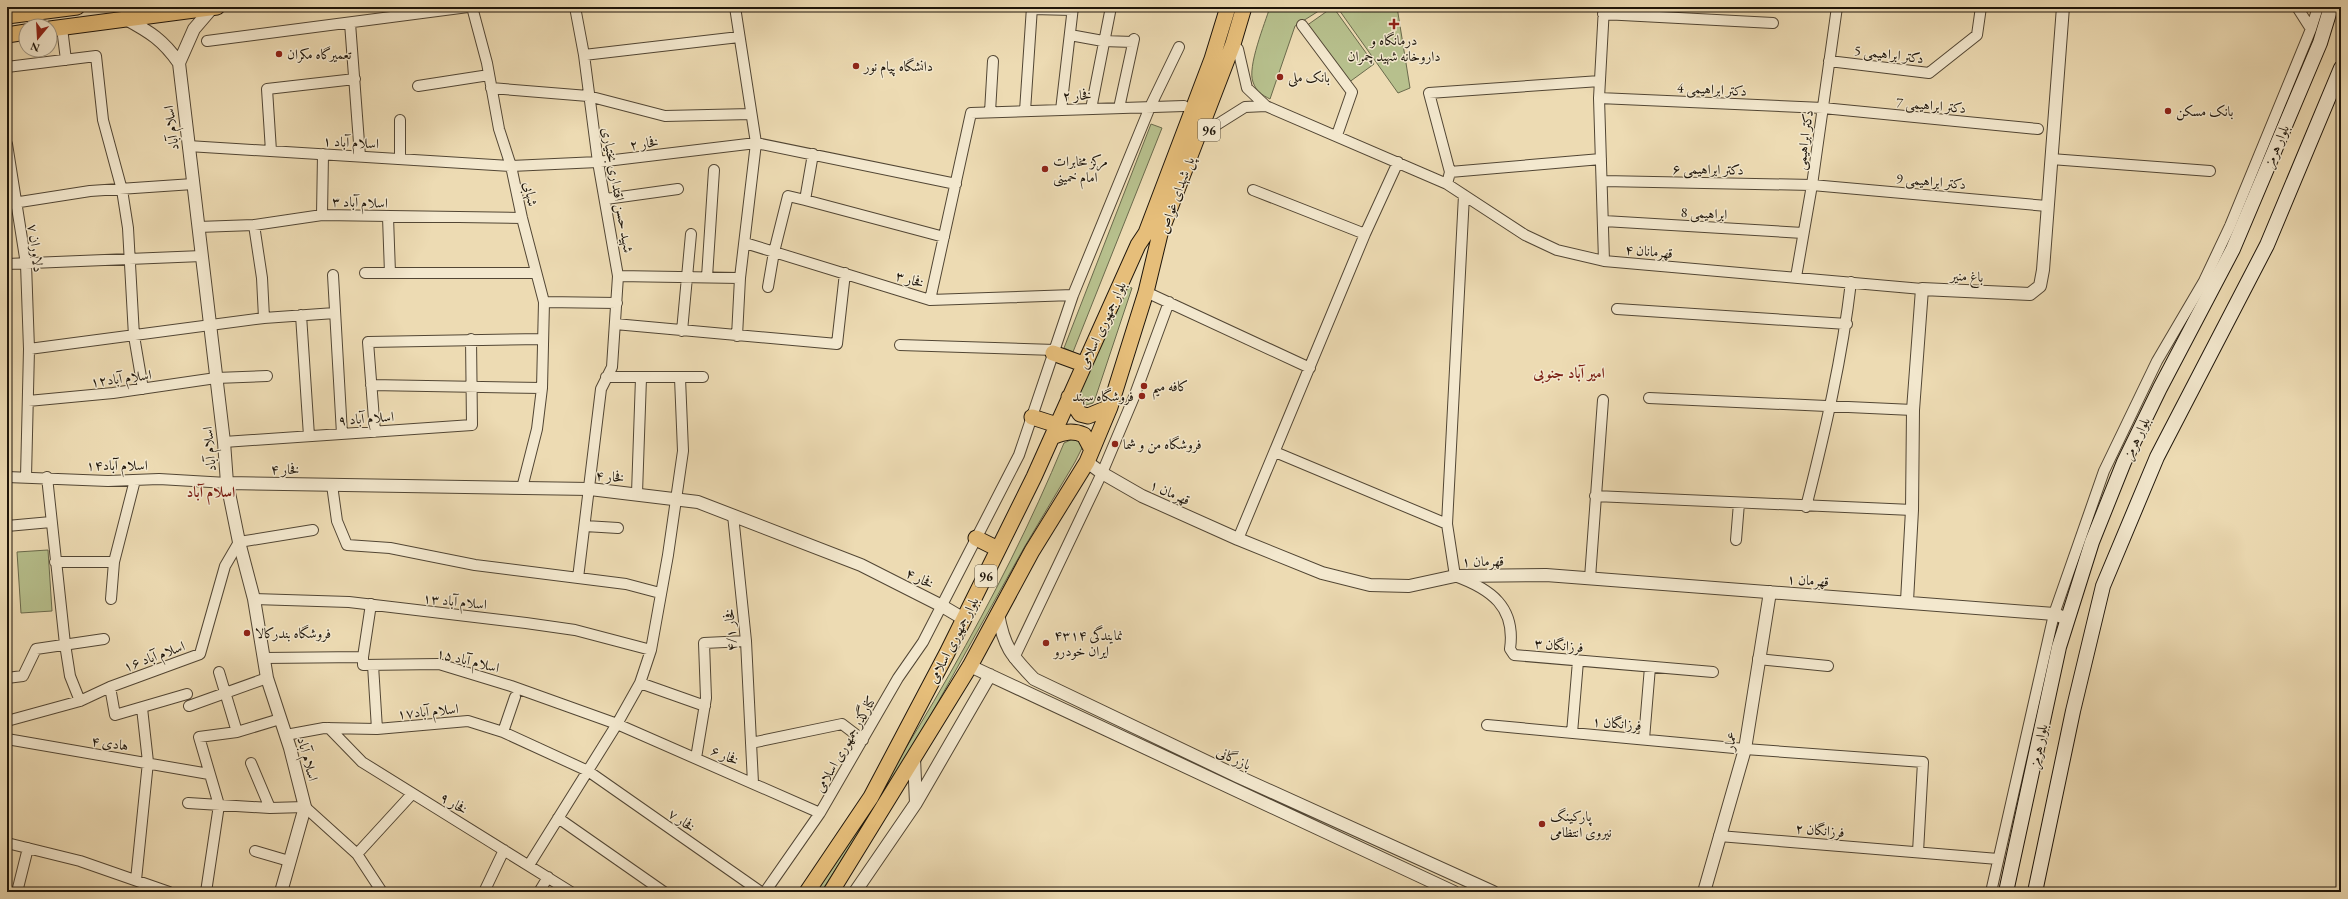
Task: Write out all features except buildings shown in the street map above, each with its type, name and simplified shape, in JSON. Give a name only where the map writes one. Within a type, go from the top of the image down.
[{"type":"main road","points":[[7,16],[77,7]]},
{"type":"main road","points":[[58,28],[215,7]]},
{"type":"main road","points":[[1138,245],[1143,216],[1208,42],[1218,7]]},
{"type":"main road","name":"پل شهدای غواص","points":[[1138,245],[1146,233],[1212,59],[1228,7]]},
{"type":"main road","name":"پل شهدای غواص","points":[[1158,248],[1160,234],[1230,51],[1244,7]]},
{"type":"main road","name":"96","points":[[1158,248],[1169,235],[1210,129],[1252,7]]},
{"type":"main road","name":"بلوار هرمز","points":[[2006,892],[2059,647],[2092,542],[2124,462],[2160,388],[2233,249],[2320,43],[2331,7]]},
{"type":"main road","points":[[7,35],[18,33]]},
{"type":"main road","name":"بلوار هرمز","points":[[2035,892],[2073,711],[2103,586],[2157,457],[2267,245],[2341,68]]},
{"type":"main road","name":"بلوار جمهوری اسلامی","points":[[807,892],[871,796],[964,619],[1055,431],[1083,364],[1138,245]]},
{"type":"main road","name":"بلوار جمهوری اسلامی","points":[[831,892],[970,666],[1032,551],[1090,456],[1110,407],[1146,292],[1158,248]]},
{"type":"main road","points":[[1054,352],[1083,364]]},
{"type":"main road","points":[[1069,397],[1080,414],[1088,416],[1110,407]]},
{"type":"main road","points":[[1032,417],[1055,431],[1075,431],[1084,435],[1090,456]]},
{"type":"main road","points":[[976,538],[998,550]]},
{"type":"street","points":[[179,63],[194,29],[215,7]]},
{"type":"street","points":[[207,41],[468,7]]},
{"type":"street","name":"شهابی","points":[[472,7],[489,75],[499,129],[511,166],[522,218],[544,302],[542,388],[537,429],[522,488]]},
{"type":"street","name":"شهید حسن اقتداری بختیاری","points":[[575,7],[584,55],[588,96],[598,162],[606,199],[618,276],[612,367],[601,389],[578,578]]},
{"type":"street","points":[[735,7],[756,142],[740,278],[737,336]]},
{"type":"street","points":[[1092,109],[1103,41],[1111,7]]},
{"type":"street","name":"دکتر ابراهیمی","points":[[1796,277],[1812,185],[1837,7]]},
{"type":"street","name":"دکتر ابراهیمی 5","points":[[1829,61],[1929,73],[1977,35],[1981,7]]},
{"type":"street","name":"باغ منیر","points":[[1922,289],[2030,294],[2040,286],[2043,270],[2063,7]]},
{"type":"street","points":[[2297,7],[2311,29]]},
{"type":"street","points":[[1991,892],[2054,614],[2104,471],[2157,361],[2204,281],[2230,226],[2311,29],[2318,7]]},
{"type":"street","points":[[1025,111],[1032,8],[1073,8],[1061,110]]},
{"type":"street","points":[[1604,261],[1603,181],[1599,98],[1603,10],[1773,23]]},
{"type":"street","name":"اسلام آباد","points":[[126,19],[153,34],[166,45],[179,63],[224,442],[227,483],[239,542],[254,598],[267,678],[286,735],[305,807]]},
{"type":"street","points":[[350,23],[360,156]]},
{"type":"street","points":[[1302,25],[1352,92],[1336,135]]},
{"type":"street","points":[[58,34],[66,60]]},
{"type":"street","points":[[1070,35],[1103,41],[1134,41],[1119,108]]},
{"type":"street","points":[[584,55],[739,37]]},
{"type":"street","name":"کنارگذر جمهوری اسلامی","points":[[765,892],[820,814],[942,606],[1018,456],[1073,294],[1150,107],[1179,47]]},
{"type":"street","points":[[1238,49],[1247,88],[1266,106]]},
{"type":"street","points":[[7,67],[96,56],[103,120],[122,190],[128,228],[134,336],[143,389]]},
{"type":"street","points":[[990,112],[993,61]]},
{"type":"street","points":[[418,86],[489,75]]},
{"type":"street","points":[[271,151],[267,89],[355,79]]},
{"type":"street","points":[[1447,184],[1450,172],[1428,93],[1600,81]]},
{"type":"street","points":[[491,88],[588,96],[665,116],[751,114]]},
{"type":"street","name":"دکتر ابراهیمی 4","points":[[1599,98],[1822,108]]},
{"type":"street","name":"فخار ۲","points":[[511,166],[598,162],[756,142],[956,184],[971,113],[1184,106]]},
{"type":"street","points":[[1210,129],[1245,107],[1266,106]]},
{"type":"street","name":"قهرمانان ۴","points":[[1266,106],[1447,184],[1525,235],[1558,250],[1604,261],[1922,289]]},
{"type":"street","name":"دکتر ابراهیمی 7","points":[[1822,108],[2038,129]]},
{"type":"street","points":[[400,120],[400,159]]},
{"type":"street","name":"دلاوران ۷","points":[[7,144],[11,203],[26,264],[28,349],[26,477]]},
{"type":"street","name":"اسلام آباد ۱","points":[[188,146],[511,166]]},
{"type":"street","points":[[322,214],[323,154]]},
{"type":"street","points":[[805,200],[813,154]]},
{"type":"street","points":[[1450,172],[1601,158]]},
{"type":"street","points":[[2051,159],[2210,171]]},
{"type":"street","points":[[1238,539],[1365,234],[1398,162]]},
{"type":"street","points":[[707,277],[714,170]]},
{"type":"street","name":"دکتر ابراهیمی ۶","points":[[1603,181],[1812,185]]},
{"type":"street","points":[[11,203],[90,191],[193,184]]},
{"type":"street","points":[[930,300],[956,184]]},
{"type":"street","name":"دکتر ابراهیمی 9","points":[[1812,185],[2047,206]]},
{"type":"street","points":[[606,199],[678,189]]},
{"type":"street","points":[[1253,190],[1365,234]]},
{"type":"street","points":[[1455,576],[1447,524],[1464,195]]},
{"type":"street","points":[[768,287],[774,252],[788,196],[944,237]]},
{"type":"street","name":"اسلام آباد ۳","points":[[198,227],[254,225],[322,214],[388,217],[522,218]]},
{"type":"street","points":[[388,217],[390,273]]},
{"type":"street","name":"ابراهیمی 8","points":[[1604,221],[1804,233]]},
{"type":"street","points":[[254,225],[262,278],[264,318]]},
{"type":"street","points":[[682,331],[691,234]]},
{"type":"street","name":"فخار ۳","points":[[745,243],[930,300],[1073,294]]},
{"type":"street","points":[[7,264],[202,256]]},
{"type":"street","points":[[365,273],[536,273]]},
{"type":"street","points":[[616,324],[837,344],[845,273]]},
{"type":"street","points":[[333,274],[342,434]]},
{"type":"street","points":[[618,276],[740,278]]},
{"type":"street","points":[[1806,507],[1832,408],[1852,282]]},
{"type":"street","points":[[1907,601],[1912,510],[1913,410],[1922,289]]},
{"type":"street","points":[[1146,292],[1310,368]]},
{"type":"street","points":[[544,302],[617,303]]},
{"type":"street","points":[[1014,658],[1102,473],[1134,397],[1169,302]]},
{"type":"street","points":[[1617,308],[1846,324]]},
{"type":"street","points":[[28,349],[264,318],[335,313]]},
{"type":"street","points":[[301,315],[309,436]]},
{"type":"street","points":[[375,432],[368,342],[543,338]]},
{"type":"street","points":[[471,339],[473,387]]},
{"type":"street","points":[[900,345],[1054,352]]},
{"type":"street","name":"اسلام آباد۱۲","points":[[28,401],[143,389],[216,378],[266,376]]},
{"type":"street","points":[[606,377],[680,378],[703,376]]},
{"type":"street","points":[[637,493],[641,378]]},
{"type":"street","points":[[529,865],[617,724],[640,683],[650,650],[668,555],[675,498],[683,452],[680,378]]},
{"type":"street","points":[[371,385],[542,388]]},
{"type":"street","name":"اسلام آباد ۹","points":[[224,442],[472,425],[473,387]]},
{"type":"street","points":[[1649,398],[1832,408],[1913,410]]},
{"type":"street","points":[[1590,578],[1603,400]]},
{"type":"street","points":[[1275,452],[1447,524]]},
{"type":"street","name":"قهرمان ۱","points":[[1090,456],[1102,473],[1142,496],[1238,539],[1322,573],[1370,585],[1409,586],[1455,576],[1546,575],[1907,601],[2054,614],[2068,619]]},
{"type":"street","name":"اسلام آباد۱۴","points":[[7,477],[135,480],[159,479],[227,483]]},
{"type":"street","points":[[47,477],[64,644],[70,676],[80,702]]},
{"type":"street","points":[[111,599],[114,562],[135,480]]},
{"type":"street","name":"فخار ۴","points":[[227,483],[590,489],[637,493],[698,502],[861,565],[942,606],[964,619]]},
{"type":"street","points":[[332,485],[337,521],[347,545],[390,548],[475,565],[626,584],[660,593]]},
{"type":"street","points":[[1595,496],[1806,507],[1912,510]]},
{"type":"street","points":[[1736,540],[1739,503]]},
{"type":"street","name":"فخار ۴/۱","points":[[733,515],[746,641],[753,783]]},
{"type":"street","points":[[7,526],[51,522]]},
{"type":"street","points":[[585,526],[618,528]]},
{"type":"street","points":[[239,542],[313,530]]},
{"type":"street","name":"اسلام آباد ۱۶","points":[[7,721],[80,702],[110,687],[200,654],[225,566],[239,542]]},
{"type":"street","points":[[55,562],[114,562]]},
{"type":"street","name":"فرزانگان ۳","points":[[1455,576],[1478,584],[1496,599],[1509,617],[1512,635],[1511,653],[1514,655],[1713,672]]},
{"type":"street","name":"عمار","points":[[1704,892],[1745,749],[1758,659],[1770,592]]},
{"type":"street","name":"اسلام آباد ۱۳","points":[[254,598],[371,604],[431,614],[575,630],[650,650]]},
{"type":"street","points":[[371,604],[363,665],[373,665],[377,729]]},
{"type":"street","name":"بازرگانی","points":[[998,614],[1004,642],[1014,658],[1034,679],[1167,743],[1492,892]]},
{"type":"street","points":[[7,678],[24,676],[36,649],[104,639]]},
{"type":"street","points":[[696,758],[704,706],[704,643],[746,641]]},
{"type":"street","points":[[264,658],[363,657]]},
{"type":"street","points":[[1758,659],[1828,666]]},
{"type":"street","points":[[1572,732],[1578,661]]},
{"type":"street","name":"اسلام آباد ۱۵","points":[[373,665],[439,664],[511,686],[617,724]]},
{"type":"street","name":"بازرگانی","points":[[970,666],[1162,754],[1454,892]]},
{"type":"street","points":[[1644,739],[1650,667]]},
{"type":"street","points":[[219,672],[237,732]]},
{"type":"street","points":[[856,892],[916,803],[990,675]]},
{"type":"street","points":[[189,706],[267,678]]},
{"type":"street","points":[[1025,692],[1023,686],[1025,681],[1029,678],[1034,679]]},
{"type":"street","points":[[640,683],[704,706]]},
{"type":"street","points":[[110,687],[115,715],[187,694]]},
{"type":"street","points":[[503,732],[515,697]]},
{"type":"street","points":[[136,880],[148,762],[142,708]]},
{"type":"street","points":[[206,892],[219,805],[199,737],[237,732],[280,719]]},
{"type":"street","name":"اسلام آباد۱۷","points":[[286,735],[330,728],[377,729],[468,721],[503,732],[588,771]]},
{"type":"street","name":"فخار ۶","points":[[617,724],[820,814]]},
{"type":"street","points":[[751,743],[842,724],[863,740]]},
{"type":"street","name":"فرزانگان ۱","points":[[1487,724],[1745,749],[1923,762],[1918,852]]},
{"type":"street","name":"فخار ۹","points":[[330,728],[362,762],[571,892]]},
{"type":"street","name":"هادی ۴","points":[[7,740],[148,762],[209,774]]},
{"type":"street","points":[[1162,754],[1167,743]]},
{"type":"street","points":[[914,758],[916,803]]},
{"type":"street","points":[[251,763],[270,808]]},
{"type":"street","name":"فخار ۷","points":[[588,771],[761,892]]},
{"type":"street","points":[[357,854],[412,794]]},
{"type":"street","points":[[188,802],[270,808],[305,807],[357,854],[382,892]]},
{"type":"street","points":[[281,892],[305,807]]},
{"type":"street","points":[[558,818],[664,892]]},
{"type":"street","name":"فرزانگان ۲","points":[[1719,836],[1998,859]]},
{"type":"street","points":[[7,844],[80,861],[169,892]]},
{"type":"street","points":[[17,892],[28,848]]},
{"type":"street","points":[[484,892],[504,850]]},
{"type":"street","points":[[255,851],[289,861]]},
{"type":"street","points":[[539,892],[548,877]]},
{"type":"green space","points":[[1270,7],[1325,7],[1295,26],[1270,99],[1262,94],[1254,85],[1252,66]]},
{"type":"green space","points":[[1333,7],[1374,64],[1348,83],[1306,26]]},
{"type":"green space","points":[[1337,7],[1397,7],[1410,88],[1398,93]]},
{"type":"green space","points":[[1151,124],[1162,128],[1073,352],[1064,348]]},
{"type":"green space","points":[[1128,287],[1132,288],[1095,399],[1093,403],[1086,405],[1081,400],[1080,391]]},
{"type":"green space","points":[[1075,438],[1081,441],[1082,448],[1075,462],[1025,546],[908,756],[821,892],[814,892],[884,784],[950,674],[1011,560],[1064,443]]},
{"type":"green space","points":[[48,550],[52,611],[21,613],[17,552]]},
{"type":"place","name":"درمانگاه و داروخانه شهید چمران","points":[[1394,24]]},
{"type":"place","name":"تعمیرگاه مکران","points":[[279,54]]},
{"type":"place","name":"دانشگاه پیام نور","points":[[856,66]]},
{"type":"place","name":"بانک ملی","points":[[1280,77]]},
{"type":"place","name":"بانک مسکن","points":[[2168,111]]},
{"type":"place","name":"مرکز مخابرات امام خمینی","points":[[1045,169]]},
{"type":"place","name":"کافه میم","points":[[1144,386]]},
{"type":"place","name":"فروشگاه سهند","points":[[1142,396]]},
{"type":"place","name":"فروشگاه من و شما","points":[[1115,444]]},
{"type":"place","name":"فروشگاه بندرکالا","points":[[247,633]]},
{"type":"place","name":"نمایندگی ۴۳۱۴ ایران خودرو","points":[[1046,643]]},
{"type":"place","name":"پارکینگ نیروی انتظامی","points":[[1542,824]]},
{"type":"district","name":"امير آباد جنوبی","points":[[1569,372]]},
{"type":"district","name":"اسلام آباد","points":[[211,491]]}]
